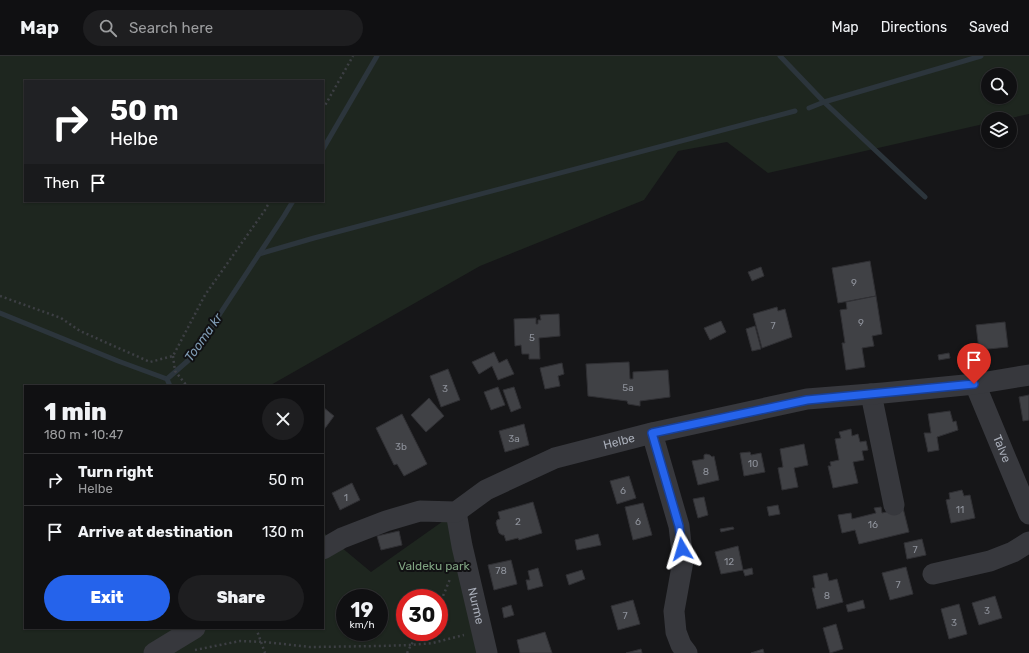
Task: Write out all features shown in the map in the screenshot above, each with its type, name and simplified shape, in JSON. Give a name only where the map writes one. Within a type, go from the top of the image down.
[{"type":"street","name":"Helbe","points":[[456,512],[486,490],[555,458],[652,433],[807,400],[974,384],[1029,375]]},
{"type":"street","name":"Talve","points":[[974,384],[1029,514]]},
{"type":"street","points":[[871,394],[894,505]]},
{"type":"street","points":[[652,433],[679,526],[683,561],[674,611],[676,632],[681,645],[687,653]]},
{"type":"street","points":[[324,548],[342,538],[357,532],[386,521],[420,511],[456,512]]},
{"type":"street","name":"Nurme","points":[[456,512],[462,546],[487,653]]},
{"type":"street","points":[[933,574],[990,561],[1013,552],[1029,542]]},
{"type":"street","points":[[154,653],[193,629]]},
{"type":"path","points":[[324,107],[353,56]]},
{"type":"path","points":[[186,385],[176,371],[173,356],[205,295],[269,202]]},
{"type":"path","points":[[0,296],[61,318],[80,331],[150,362],[173,356]]},
{"type":"path","points":[[256,629],[265,653]]},
{"type":"path","points":[[195,650],[240,641],[310,646],[411,645],[433,642],[482,631]]},
{"type":"path","points":[[407,653],[414,641]]},
{"type":"green space","name":"Valdeku park","points":[[0,56],[1029,56],[1029,114],[1017,117],[1017,112],[981,112],[981,125],[768,173],[727,142],[678,151],[644,200],[480,266],[271,385],[24,385],[24,629],[324,629],[324,533],[371,572],[456,512],[487,653],[163,653],[158,643],[143,653],[0,653]]},
{"type":"building","points":[[870,261],[876,296],[838,303],[832,268]]},
{"type":"building","points":[[761,267],[764,276],[752,281],[748,272]]},
{"type":"building","points":[[876,296],[882,334],[872,336],[874,346],[862,348],[865,367],[846,370],[842,343],[845,343],[840,310],[847,309],[846,302]]},
{"type":"building","points":[[777,307],[778,311],[785,309],[792,337],[762,348],[753,314]]},
{"type":"building","points":[[559,314],[560,336],[539,338],[540,359],[529,359],[529,354],[522,354],[521,345],[515,346],[514,319],[536,318],[536,324],[538,324],[538,320],[541,320],[540,315]]},
{"type":"building","points":[[721,321],[726,332],[710,340],[704,328]]},
{"type":"building","points":[[1005,322],[1008,347],[979,350],[976,325]]},
{"type":"building","points":[[755,326],[761,349],[752,351],[746,329]]},
{"type":"building","points":[[494,352],[499,363],[507,359],[514,374],[498,380],[492,366],[479,374],[472,362]]},
{"type":"building","points":[[949,353],[950,358],[939,360],[938,355]]},
{"type":"building","points":[[629,362],[630,379],[633,379],[633,372],[668,370],[670,397],[640,401],[640,406],[628,404],[627,401],[588,396],[586,364]]},
{"type":"building","points":[[562,363],[564,374],[558,376],[560,386],[545,389],[540,368]]},
{"type":"building","points":[[448,369],[460,400],[441,407],[430,376]]},
{"type":"building","points":[[498,387],[505,405],[491,410],[484,392]]},
{"type":"building","points":[[514,387],[521,408],[511,412],[503,390]]},
{"type":"building","points":[[1029,395],[1029,420],[1023,421],[1019,397]]},
{"type":"building","points":[[429,398],[444,416],[426,432],[411,415]]},
{"type":"building","points":[[324,408],[334,416],[324,430]]},
{"type":"building","points":[[950,411],[953,422],[956,421],[958,430],[937,437],[939,450],[928,452],[924,433],[931,433],[928,414]]},
{"type":"building","points":[[402,414],[427,464],[404,476],[397,464],[394,465],[376,428]]},
{"type":"building","points":[[524,424],[529,445],[505,452],[499,431]]},
{"type":"building","points":[[851,429],[852,436],[858,434],[860,442],[866,441],[868,450],[862,451],[864,460],[853,462],[858,483],[833,488],[828,466],[831,466],[830,462],[839,460],[835,439],[841,438],[839,432]]},
{"type":"building","points":[[804,444],[808,465],[794,468],[798,487],[782,490],[778,468],[783,467],[780,449]]},
{"type":"building","points":[[750,452],[751,455],[761,453],[765,472],[744,476],[740,453]]},
{"type":"building","points":[[706,454],[712,457],[714,456],[719,480],[698,485],[692,461],[704,459],[704,455]]},
{"type":"building","points":[[629,476],[636,498],[617,504],[610,481]]},
{"type":"building","points":[[352,483],[360,500],[340,510],[332,493]]},
{"type":"building","points":[[962,490],[964,496],[970,495],[975,518],[951,523],[946,500],[950,499],[949,493]]},
{"type":"building","points":[[704,497],[708,515],[698,518],[693,499]]},
{"type":"building","points":[[533,502],[542,533],[519,540],[518,538],[506,541],[504,535],[499,533],[496,523],[497,520],[500,519],[498,512]]},
{"type":"building","points":[[643,503],[652,535],[633,540],[625,507]]},
{"type":"building","points":[[778,505],[780,514],[769,516],[767,507]]},
{"type":"building","points":[[881,507],[882,513],[903,508],[909,532],[859,544],[855,530],[842,533],[838,515],[851,513],[852,519],[876,513],[874,508]]},
{"type":"building","points":[[733,527],[734,529],[721,532],[720,529]]},
{"type":"building","points":[[399,531],[402,545],[381,550],[377,536]]},
{"type":"building","points":[[598,534],[601,545],[577,550],[575,540]]},
{"type":"building","points":[[922,539],[926,555],[907,559],[904,543]]},
{"type":"building","points":[[738,546],[743,570],[721,574],[715,552]]},
{"type":"building","points":[[511,560],[517,584],[494,590],[488,565]]},
{"type":"building","points":[[906,567],[913,594],[890,600],[882,573]]},
{"type":"building","points":[[538,568],[543,586],[528,590],[526,580],[530,580],[528,571]]},
{"type":"building","points":[[752,568],[753,574],[745,576],[743,570]]},
{"type":"building","points":[[582,570],[585,579],[569,585],[566,575]]},
{"type":"building","points":[[827,573],[829,581],[837,579],[843,602],[817,609],[812,588],[815,588],[813,576]]},
{"type":"building","points":[[995,596],[1002,618],[979,625],[972,603]]},
{"type":"building","points":[[633,600],[640,624],[618,630],[611,606]]},
{"type":"building","points":[[863,600],[865,608],[848,612],[846,605]]},
{"type":"building","points":[[959,604],[967,634],[949,639],[941,609]]},
{"type":"building","points":[[511,605],[514,615],[504,618],[502,608]]},
{"type":"building","points":[[836,624],[843,649],[830,653],[823,628]]},
{"type":"building","points":[[545,632],[552,653],[520,653],[517,640]]},
{"type":"building","points":[[641,649],[642,653],[626,653]]},
{"type":"building","points":[[763,649],[764,653],[751,653]]},
{"type":"waterway","name":"Tooma kr","points":[[324,147],[377,56]]},
{"type":"waterway","points":[[780,56],[824,102],[925,197]]},
{"type":"waterway","points":[[809,108],[824,102],[981,56]]},
{"type":"waterway","points":[[259,254],[314,238],[795,111]]},
{"type":"waterway","name":"Tooma kr","points":[[0,313],[118,361],[167,379],[191,358],[292,202]]},
{"type":"waterway","name":"Tooma kr","points":[[167,379],[170,385]]},
{"type":"route","points":[[682,549],[679,526],[652,433],[807,400],[974,384]]}]
